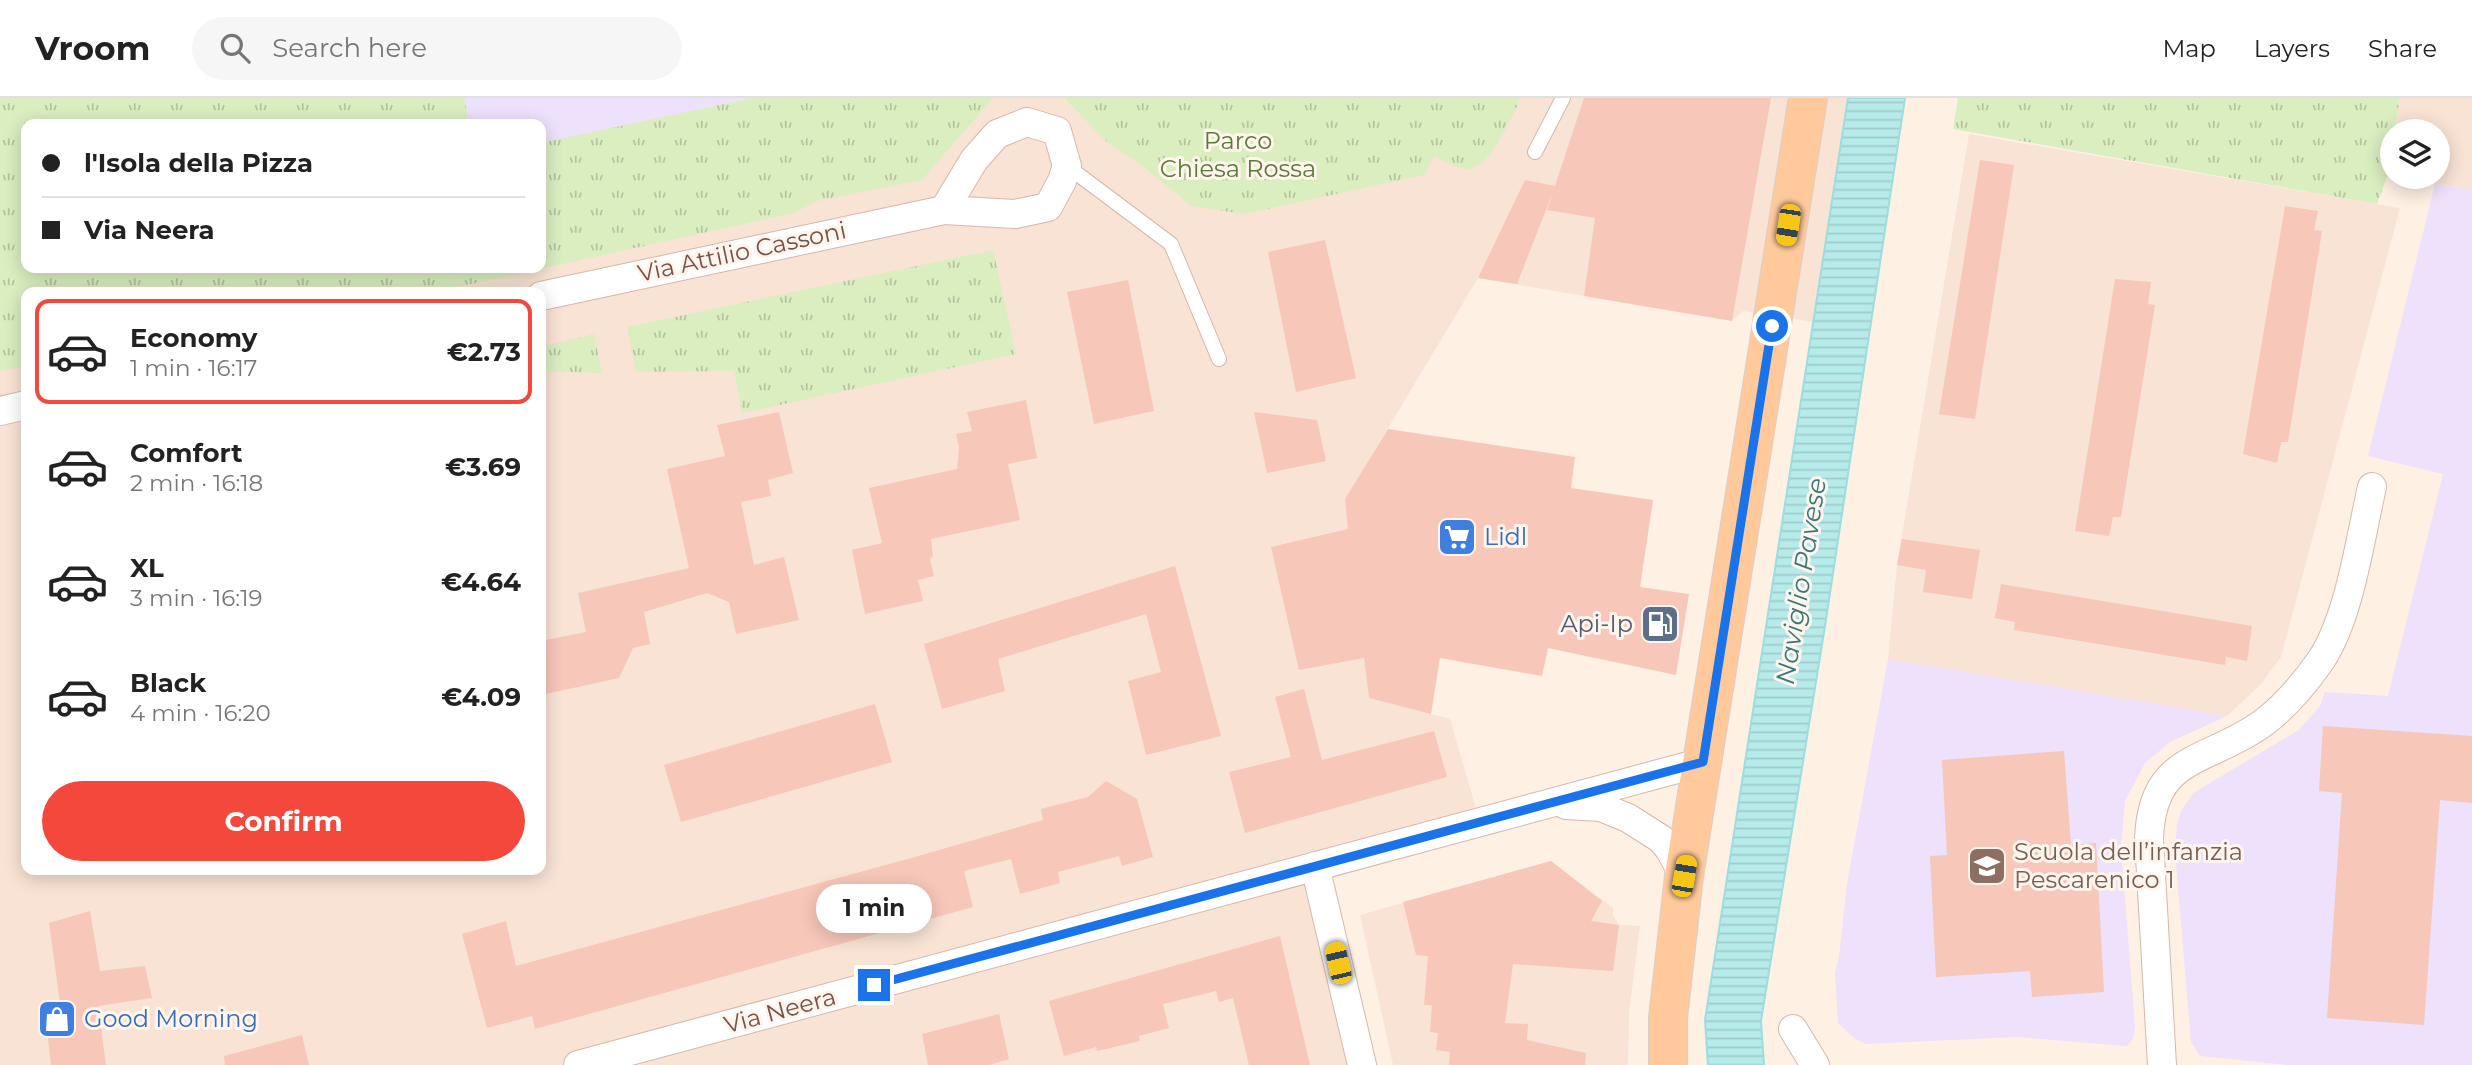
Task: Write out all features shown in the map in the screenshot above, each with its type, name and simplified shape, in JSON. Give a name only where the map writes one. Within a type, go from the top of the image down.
[{"type":"main road","points":[[1668,1065],[1668,1018],[1684,876],[1808,98]]},
{"type":"street","points":[[944,210],[974,160],[997,134],[1027,122],[1056,131],[1067,166]]},
{"type":"street","name":"Via Attilio Cassoni","points":[[546,295],[944,210],[1015,215],[1048,207],[1067,166]]},
{"type":"street","points":[[0,411],[21,406]]},
{"type":"street","points":[[2162,1065],[2149,839],[2150,815],[2157,793],[2168,777],[2262,723],[2286,704],[2322,658],[2343,612],[2372,487]]},
{"type":"street","name":"Via Neera","points":[[578,1065],[1703,762]]},
{"type":"street","name":"Via Neera","points":[[1549,803],[1601,807],[1628,818],[1661,839],[1684,876]]},
{"type":"street","points":[[1315,866],[1362,1065]]},
{"type":"street","points":[[1793,1029],[1815,1065]]},
{"type":"lane","points":[[1535,152],[1563,98]]},
{"type":"lane","points":[[1067,166],[1171,244],[1219,359]]},
{"type":"shaded area","points":[[0,98],[1848,98],[1813,322],[1743,311],[1732,321],[1478,278],[1345,500],[1369,698],[1450,719],[1479,819],[566,1065],[0,1065]]},
{"type":"shaded area","points":[[464,98],[752,98],[546,142],[546,119],[468,119]]},
{"type":"shaded area","points":[[2400,98],[2472,98],[2472,189],[2450,186],[2450,119],[2396,119]]},
{"type":"shaded area","points":[[1969,134],[2400,208],[2281,657],[2261,684],[2227,716],[1888,659],[1897,565]]},
{"type":"shaded area","points":[[2450,186],[2472,189],[2472,1065],[2288,1065],[2200,1056],[2191,1042],[2175,852],[2177,825],[2181,811],[2193,793],[2299,730],[2320,706],[2325,692],[2388,696],[2443,474],[2368,456],[2434,189],[2450,189]]},
{"type":"shaded area","name":"Scuola dell’infanzia Pescarenico 1","points":[[1888,659],[2227,716],[2170,742],[2145,763],[2125,801],[2121,847],[2135,1027],[2133,1039],[2127,1046],[2016,1037],[1866,1044],[1854,1038],[1838,1023],[1835,973],[1847,884]]},
{"type":"shaded area","points":[[1551,861],[1613,908],[1613,915],[1619,925],[1640,926],[1629,1014],[1628,1065],[1393,1065],[1360,915]]},
{"type":"shaded area","points":[[1315,866],[1362,1065],[578,1065]]},
{"type":"green space","points":[[0,98],[464,98],[468,119],[21,119],[21,273],[521,273],[454,287],[21,287],[21,367],[0,371]]},
{"type":"green space","points":[[752,98],[993,98],[922,180],[817,201],[794,213],[546,268],[546,142]]},
{"type":"green space","name":"Parco Chiesa Rossa","points":[[1064,98],[1521,98],[1499,141],[1483,161],[1474,167],[1465,169],[1453,166],[1434,156],[1424,175],[1244,214],[1191,206],[1144,167],[1107,142]]},
{"type":"green space","points":[[1958,98],[2400,98],[2396,119],[2380,119],[2380,189],[2383,189],[2377,204],[1953,129]]},
{"type":"green space","points":[[993,250],[1016,354],[742,413],[734,371],[636,372],[627,327]]},
{"type":"green space","points":[[594,334],[602,373],[546,371],[546,346]]},
{"type":"water","name":"Naviglio Pavese","points":[[1848,98],[1905,98],[1825,626],[1761,1021],[1764,1065],[1708,1065],[1705,1020]]},
{"type":"building","points":[[1584,98],[1771,98],[1732,321],[1584,296],[1595,218],[1547,210],[1553,192],[1517,284],[1478,278],[1525,180],[1555,186]]},
{"type":"building","points":[[1980,160],[2014,165],[1975,419],[1939,414]]},
{"type":"building","points":[[2285,206],[2318,211],[2314,230],[2322,231],[2288,442],[2281,442],[2277,463],[2243,454]]},
{"type":"building","points":[[1325,240],[1356,378],[1296,392],[1268,252]]},
{"type":"building","points":[[2115,279],[2151,282],[2148,304],[2155,305],[2121,517],[2113,517],[2109,536],[2075,531]]},
{"type":"building","points":[[1128,280],[1154,411],[1094,424],[1067,292]]},
{"type":"building","points":[[1026,400],[1037,458],[1008,464],[1020,520],[931,539],[933,556],[930,559],[934,576],[918,580],[923,601],[865,614],[852,550],[882,543],[869,488],[957,469],[959,447],[956,434],[972,431],[967,412]]},
{"type":"building","points":[[779,412],[793,473],[768,480],[771,496],[741,502],[754,565],[784,557],[799,620],[736,634],[729,602],[707,593],[644,612],[650,644],[633,648],[619,678],[546,694],[546,640],[586,632],[578,593],[689,568],[667,469],[725,456],[717,425]]},
{"type":"building","points":[[1254,412],[1317,420],[1326,461],[1267,473]]},
{"type":"building","name":"Lidl","points":[[1388,429],[1575,457],[1571,488],[1653,500],[1640,587],[1689,594],[1676,675],[1548,648],[1542,676],[1440,658],[1431,714],[1369,698],[1364,658],[1299,670],[1271,547],[1348,529],[1345,499]]},
{"type":"building","points":[[1902,539],[1980,550],[1972,599],[1923,592],[1926,570],[1897,565]]},
{"type":"building","points":[[1175,566],[1221,736],[1146,755],[1128,681],[1161,672],[1146,614],[998,659],[1005,691],[942,709],[924,644]]},
{"type":"building","points":[[2001,584],[2252,626],[2247,661],[2226,657],[2225,665],[2014,630],[2015,622],[1995,618]]},
{"type":"building","points":[[1304,689],[1322,760],[1434,731],[1447,777],[1245,833],[1229,772],[1291,757],[1275,697]]},
{"type":"building","points":[[875,704],[892,762],[681,822],[664,765]]},
{"type":"building","points":[[2323,726],[2472,736],[2472,803],[2440,800],[2424,1025],[2327,1018],[2342,793],[2319,791]]},
{"type":"building","points":[[2064,751],[2071,845],[2096,843],[2104,992],[2032,997],[2030,971],[1936,977],[1930,856],[1947,855],[1942,760]]},
{"type":"building","points":[[1106,781],[1137,799],[1153,857],[1122,866],[1119,856],[1058,872],[1060,883],[1020,894],[1011,859],[964,871],[973,907],[535,1029],[532,1016],[487,1028],[462,934],[506,921],[516,966],[1043,820],[1041,809],[1088,797]]},
{"type":"building","points":[[1551,861],[1602,901],[1591,921],[1619,925],[1613,971],[1513,964],[1505,1023],[1528,1024],[1527,1040],[1586,1053],[1585,1065],[1449,1065],[1450,1052],[1436,1050],[1438,1033],[1430,1032],[1432,1005],[1424,1005],[1428,956],[1416,955],[1403,902]]},
{"type":"building","points":[[90,911],[100,971],[145,966],[152,998],[98,1006],[106,1065],[51,1065],[45,1013],[61,1010],[49,923]]},
{"type":"building","points":[[1280,936],[1310,1065],[1249,1065],[1233,998],[1219,1002],[1216,991],[1163,1004],[1169,1028],[1139,1036],[1140,1041],[1097,1051],[1096,1047],[1064,1056],[1049,1001]]},
{"type":"building","points":[[999,1014],[1009,1059],[989,1065],[928,1065],[922,1034]]},
{"type":"building","points":[[302,1035],[309,1065],[225,1065],[224,1056]]},
{"type":"place","name":"Lidl","points":[[1457,537]]},
{"type":"place","name":"Api-Ip","points":[[1660,624]]},
{"type":"place","name":"Scuola dell’infanzia Pescarenico 1","points":[[1987,866]]},
{"type":"place","name":"Good Morning","points":[[57,1019]]},
{"type":"route","points":[[874,985],[1703,762],[1772,326]]}]
